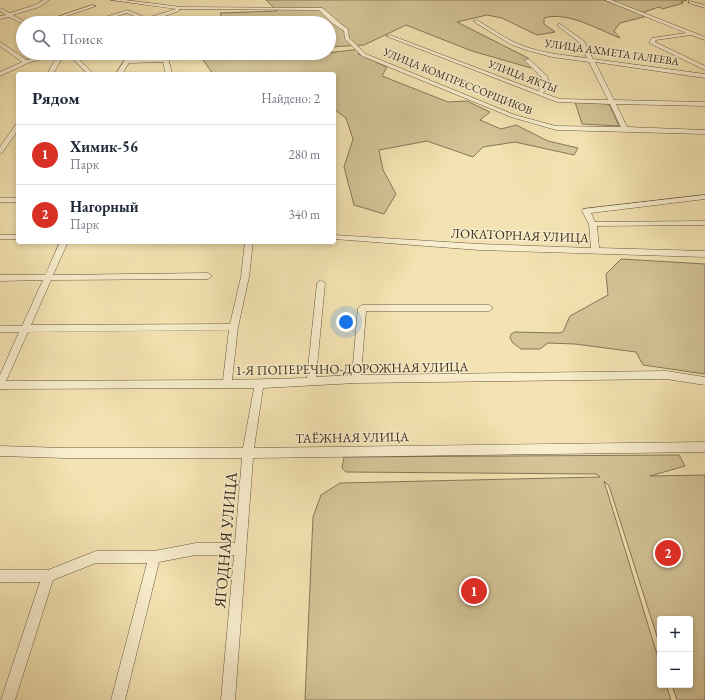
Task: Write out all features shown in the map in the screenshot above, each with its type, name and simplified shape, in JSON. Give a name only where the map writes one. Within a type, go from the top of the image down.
[{"type":"street","points":[[0,18],[37,6],[47,0]]},
{"type":"street","points":[[113,0],[181,8]]},
{"type":"street","points":[[607,0],[705,40]]},
{"type":"street","points":[[691,2],[705,7]]},
{"type":"street","points":[[63,16],[94,6]]},
{"type":"street","points":[[161,16],[181,8]]},
{"type":"street","name":"УЛИЦА КОМПРЕССОРЩИКОВ","points":[[181,8],[320,9],[329,16]]},
{"type":"street","points":[[0,9],[16,19]]},
{"type":"street","points":[[111,16],[127,11],[136,16]]},
{"type":"street","name":"УЛИЦА АХМЕТА ГАЛЕЕВА","points":[[475,21],[512,43],[552,55],[705,76]]},
{"type":"street","name":"УЛИЦА КОМПРЕССОРЩИКОВ","points":[[336,23],[346,30],[347,38],[364,54],[513,116],[556,128],[626,128],[705,132]]},
{"type":"street","points":[[560,25],[582,42],[626,128]]},
{"type":"street","points":[[691,34],[654,39],[652,43],[705,68]]},
{"type":"street","name":"УЛИЦА ЯКТЫ","points":[[388,36],[559,100],[705,104]]},
{"type":"street","points":[[0,44],[16,55]]},
{"type":"street","points":[[0,74],[32,60]]},
{"type":"street","points":[[51,72],[58,60]]},
{"type":"street","points":[[77,60],[89,72]]},
{"type":"street","points":[[120,72],[128,61],[165,60],[168,72]]},
{"type":"street","points":[[526,60],[545,76],[547,84],[540,94]]},
{"type":"street","points":[[0,152],[16,128]]},
{"type":"street","points":[[595,249],[593,224],[586,211],[705,197]]},
{"type":"street","points":[[0,200],[16,200]]},
{"type":"street","points":[[593,224],[705,223]]},
{"type":"street","name":"ЛОКАТОРНАЯ УЛИЦА","points":[[336,236],[479,247],[595,249],[705,254]]},
{"type":"street","points":[[0,237],[16,237]]},
{"type":"street","points":[[0,385],[63,244]]},
{"type":"street","points":[[227,383],[234,327],[245,277],[249,244]]},
{"type":"street","points":[[0,278],[208,276]]},
{"type":"street","points":[[311,382],[321,283]]},
{"type":"street","points":[[356,379],[362,308],[489,308]]},
{"type":"street","points":[[0,329],[234,327]]},
{"type":"street","name":"1-Я ПОПЕРЕЧНО-ДОРОЖНАЯ УЛИЦА","points":[[0,385],[259,384],[356,379],[666,375],[705,381]]},
{"type":"street","name":"ЯГОДНАЯ УЛИЦА","points":[[228,700],[248,452],[259,384]]},
{"type":"street","name":"ТАЁЖНАЯ УЛИЦА","points":[[0,451],[65,453],[248,452],[705,447]]},
{"type":"street","points":[[0,576],[48,576],[96,557],[154,557],[196,549],[240,549]]},
{"type":"street","points":[[118,700],[154,557]]},
{"type":"street","points":[[8,700],[48,576]]},
{"type":"shaded area","points":[[266,0],[687,0],[681,2],[683,3],[663,9],[659,7],[641,13],[644,17],[620,23],[614,31],[620,38],[582,22],[553,16],[544,18],[544,24],[555,32],[537,35],[502,18],[487,15],[457,22],[528,58],[531,68],[472,51],[406,25],[364,45],[336,47],[336,16],[221,16],[220,13],[277,11]]},
{"type":"shaded area","points":[[361,49],[358,54],[387,67],[382,76],[448,102],[467,101],[490,112],[480,120],[501,129],[516,125],[548,141],[578,148],[574,155],[515,142],[483,147],[473,157],[427,141],[379,150],[383,170],[396,194],[384,214],[354,205],[344,167],[353,139],[346,118],[336,110],[336,72],[212,72],[203,60],[336,60],[336,52]]},
{"type":"shaded area","points":[[575,102],[609,104],[619,126],[582,124]]},
{"type":"shaded area","points":[[621,259],[705,264],[705,374],[643,365],[636,352],[575,344],[548,343],[540,349],[521,349],[513,343],[510,338],[511,334],[515,332],[563,332],[570,316],[608,295],[606,274]]},
{"type":"shaded area","points":[[679,455],[685,466],[650,476],[705,475],[705,700],[677,700],[673,688],[693,688],[693,616],[657,616],[657,637],[609,486],[604,481],[657,654],[657,688],[667,688],[671,700],[305,700],[313,517],[321,495],[340,483],[600,477],[596,474],[346,472],[342,468],[344,457]]},
{"type":"place","name":"Нагорный","points":[[668,553]]},
{"type":"place","name":"Химик-56","points":[[474,591]]}]
